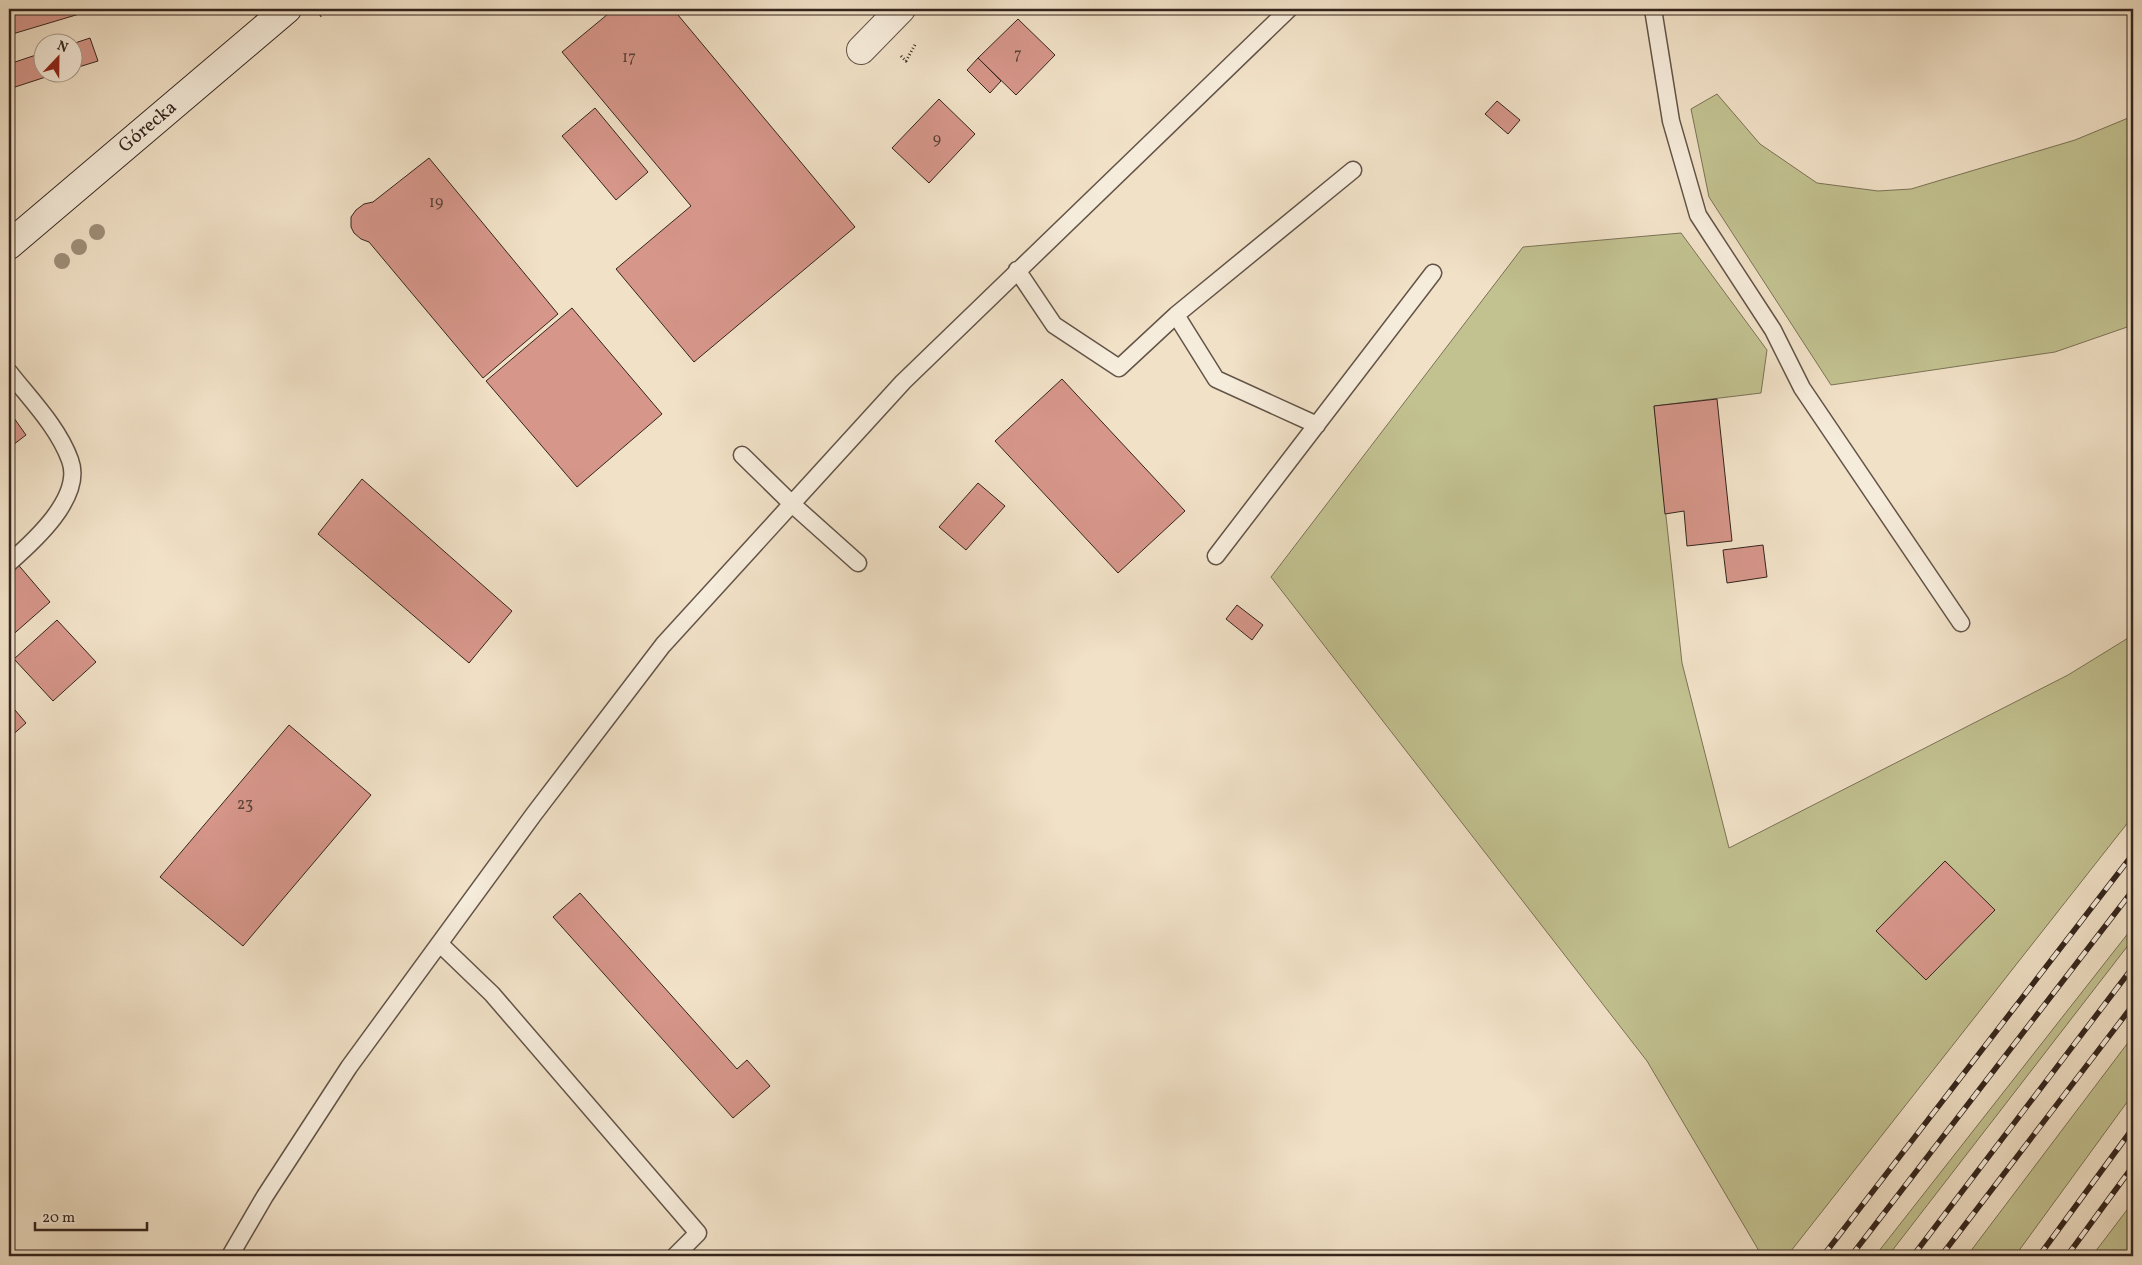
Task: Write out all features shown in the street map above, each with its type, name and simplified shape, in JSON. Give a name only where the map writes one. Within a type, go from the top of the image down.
[{"type":"street","name":"Górecka","points":[[9,245],[287,9]]},
{"type":"street","points":[[861,50],[901,9]]},
{"type":"lane","points":[[230,1256],[265,1196],[348,1067],[534,814],[663,645],[903,382],[1289,9]]},
{"type":"lane","points":[[1653,9],[1671,121],[1698,215],[1773,330],[1802,388],[1961,623]]},
{"type":"lane","points":[[1017,270],[1054,325],[1119,368],[1176,316],[1353,170]]},
{"type":"lane","points":[[1216,556],[1433,273]]},
{"type":"lane","points":[[1176,316],[1216,379],[1316,426]]},
{"type":"lane","points":[[9,372],[56,433],[71,462],[71,486],[60,510],[40,536],[9,563]]},
{"type":"lane","points":[[742,455],[792,504],[858,563]]},
{"type":"lane","points":[[440,944],[492,994],[698,1234],[675,1256]]},
{"type":"shaded area","points":[[1717,94],[1760,144],[1817,183],[1878,191],[1911,189],[2075,140],[2133,116],[2133,325],[2055,352],[1831,385],[1709,197],[1691,109]]},
{"type":"shaded area","points":[[1681,233],[1767,350],[1761,393],[1654,406],[1682,663],[1729,848],[2068,675],[2133,635],[2133,816],[1787,1256],[1762,1256],[1647,1061],[1271,577],[1523,247]]},
{"type":"shaded area","points":[[2133,927],[2133,939],[1888,1256],[1875,1256]]},
{"type":"shaded area","points":[[2133,1036],[2133,1094],[2015,1256],[1967,1256]]},
{"type":"shaded area","points":[[2133,1202],[2133,1256],[2092,1256]]},
{"type":"building","points":[[9,9],[96,9],[9,35]]},
{"type":"building","points":[[614,9],[673,9],[855,227],[694,362],[616,269],[691,206],[562,52]]},
{"type":"building","points":[[1018,19],[1055,55],[1016,95],[978,58]]},
{"type":"building","points":[[90,38],[98,61],[82,66],[82,41]]},
{"type":"building","points":[[32,56],[32,81],[9,89],[9,64]]},
{"type":"building","points":[[978,58],[1001,81],[990,93],[967,70]]},
{"type":"building","points":[[939,99],[975,134],[929,183],[892,148]]},
{"type":"building","points":[[1497,101],[1520,120],[1508,134],[1485,114]]},
{"type":"building","points":[[595,108],[648,172],[616,200],[562,136]]},
{"type":"building","points":[[429,158],[558,314],[483,378],[369,242],[361,239],[354,233],[351,227],[351,217],[356,210],[364,204],[373,202]]},
{"type":"building","points":[[572,308],[662,414],[577,487],[486,381]]},
{"type":"building","points":[[1062,379],[1185,511],[1118,573],[995,441]]},
{"type":"building","points":[[1717,399],[1732,541],[1687,546],[1684,511],[1665,514],[1654,406]]},
{"type":"building","points":[[9,411],[26,435],[9,448]]},
{"type":"building","points":[[362,479],[512,611],[469,663],[318,534]]},
{"type":"building","points":[[978,483],[1005,506],[966,550],[939,527]]},
{"type":"building","points":[[1763,545],[1767,577],[1727,583],[1723,550]]},
{"type":"building","points":[[9,554],[50,602],[9,638]]},
{"type":"building","points":[[1237,605],[1263,625],[1252,640],[1226,619]]},
{"type":"building","points":[[57,620],[96,662],[53,701],[14,659]]},
{"type":"building","points":[[9,703],[26,723],[9,738]]},
{"type":"building","points":[[289,725],[371,795],[243,946],[160,877]]},
{"type":"building","points":[[1945,861],[1995,910],[1926,980],[1876,931]]},
{"type":"building","points":[[580,893],[737,1069],[747,1060],[770,1086],[733,1118],[553,917]]},
{"type":"railway","points":[[1823,1256],[2133,854]]},
{"type":"railway","points":[[1851,1256],[2133,890]]},
{"type":"railway","points":[[1913,1256],[2133,967]]},
{"type":"railway","points":[[1941,1256],[2133,1005]]},
{"type":"railway","points":[[2039,1256],[2133,1128]]},
{"type":"railway","points":[[2067,1256],[2133,1166]]}]
